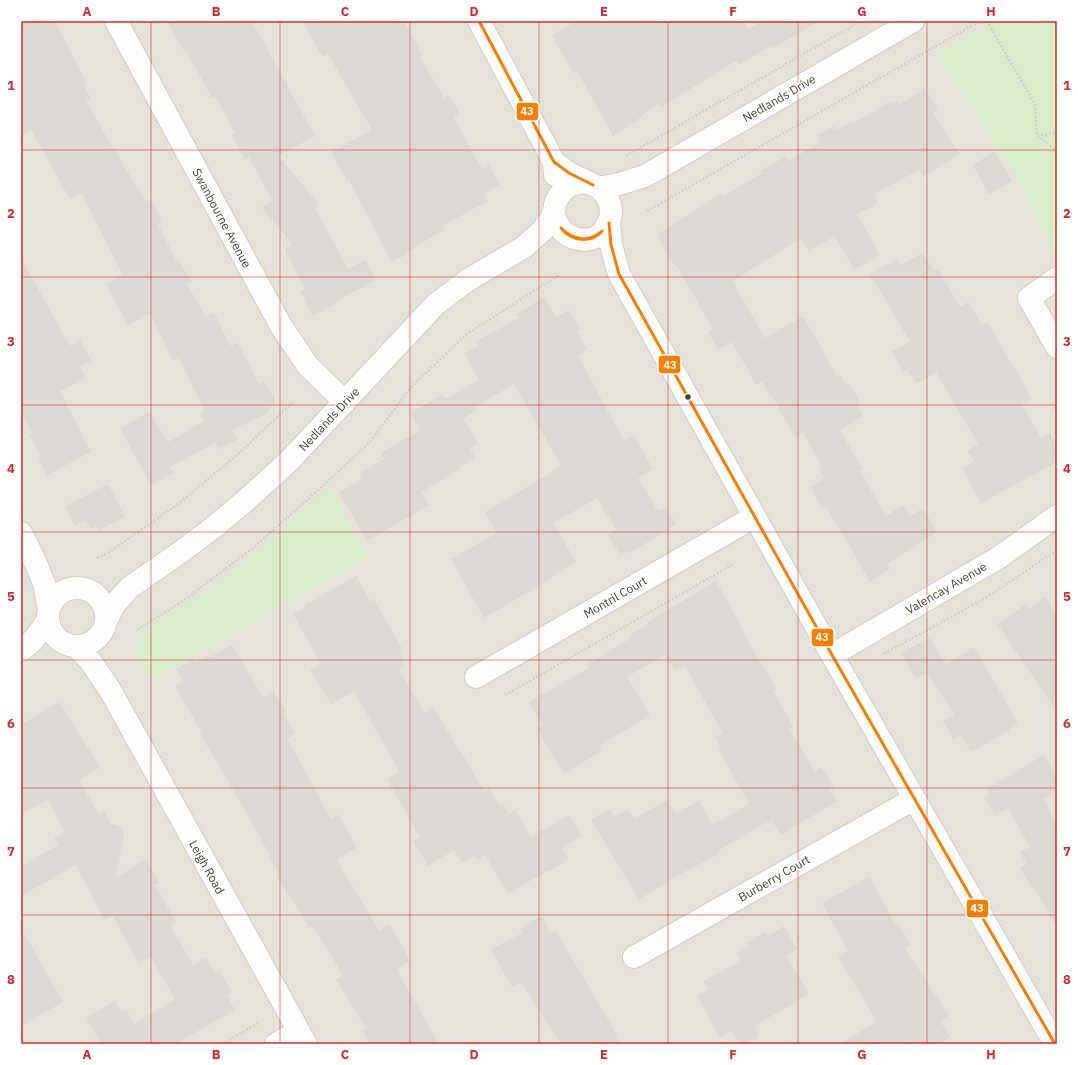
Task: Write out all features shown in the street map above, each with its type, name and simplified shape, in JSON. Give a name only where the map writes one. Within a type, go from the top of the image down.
[{"type":"street","name":"Swanbourne Avenue","points":[[116,21],[281,326],[308,366],[345,402]]},
{"type":"street","points":[[480,21],[554,162],[556,181],[554,208],[556,221],[563,232],[579,239],[602,256],[619,274]]},
{"type":"street","name":"Nedlands Drive","points":[[645,176],[913,21]]},
{"type":"street","points":[[554,162],[571,174],[595,186],[607,196],[611,207],[611,245],[619,274],[832,655],[1055,1044]]},
{"type":"street","points":[[524,247],[543,230],[560,193],[568,186],[578,182],[595,186],[618,184],[645,176]]},
{"type":"street","points":[[524,247],[549,240],[594,237],[602,232],[623,198],[645,176]]},
{"type":"street","name":"Nedlands Drive","points":[[129,588],[182,552],[245,501],[290,461],[436,304],[468,280],[524,247]]},
{"type":"street","points":[[1057,278],[1029,298],[1057,347]]},
{"type":"street","name":"Valencay Avenue","points":[[832,655],[998,558],[1057,516]]},
{"type":"street","name":"Montril Court","points":[[476,677],[754,517]]},
{"type":"street","points":[[21,534],[32,554],[44,585],[50,627],[60,640],[72,645]]},
{"type":"street","points":[[32,554],[54,578],[73,589]]},
{"type":"street","points":[[94,594],[111,594],[129,588]]},
{"type":"street","points":[[24,648],[49,642],[84,645],[92,642],[99,636],[114,605],[129,588]]},
{"type":"street","points":[[24,648],[41,632],[49,614],[52,601],[65,591],[80,589],[87,590],[94,594],[103,606],[105,613],[104,625]]},
{"type":"street","name":"Leigh Road","points":[[104,625],[104,654],[110,690]]},
{"type":"street","name":"Leigh Road","points":[[72,645],[91,662],[110,690],[302,1038]]},
{"type":"street","name":"Burberry Court","points":[[634,957],[914,799]]},
{"type":"street","points":[[276,1044],[302,1038]]},
{"type":"path","points":[[626,156],[861,21]]},
{"type":"path","points":[[647,211],[980,21]]},
{"type":"path","points":[[987,21],[1035,104],[1037,136]]},
{"type":"path","points":[[1037,136],[1057,132]]},
{"type":"path","points":[[1037,136],[1057,150]]},
{"type":"path","points":[[137,630],[183,601],[240,558],[309,498],[370,442],[412,386],[467,334],[559,275]]},
{"type":"path","points":[[97,558],[108,553],[178,504],[237,455],[292,403]]},
{"type":"path","points":[[881,656],[987,597],[1057,550]]},
{"type":"path","points":[[505,694],[732,564]]},
{"type":"path","points":[[222,1044],[260,1022]]},
{"type":"shaded area","points":[[21,21],[998,21],[1057,187],[1057,1044],[21,1044]]},
{"type":"green space","points":[[995,21],[1057,21],[1057,263],[1022,185],[938,55]]},
{"type":"green space","points":[[329,487],[370,556],[152,680],[136,654],[141,631],[205,593],[247,560]]},
{"type":"building","points":[[21,21],[55,21],[87,84],[84,86],[91,98],[86,100],[116,154],[117,153],[146,202],[151,199],[162,222],[158,224],[178,264],[180,263],[192,281],[187,284],[206,317],[214,312],[230,346],[237,342],[259,384],[264,381],[275,400],[267,413],[232,430],[238,440],[218,449],[215,443],[170,467],[173,473],[151,485],[120,428],[150,412],[168,442],[204,421],[200,413],[204,410],[179,358],[173,361],[150,313],[128,325],[106,284],[123,275],[82,194],[80,193],[70,199],[31,130],[21,135]]},
{"type":"building","points":[[167,21],[252,21],[315,136],[278,156],[319,204],[315,208],[348,269],[365,260],[376,280],[340,299],[341,300],[313,316],[300,292],[305,289],[285,250],[292,244],[262,208],[272,200],[249,157],[245,159],[231,135],[235,133],[215,96],[212,98],[187,52],[185,53]]},
{"type":"building","points":[[303,21],[404,21],[422,54],[420,56],[444,98],[449,95],[460,114],[454,118],[482,169],[489,165],[500,185],[484,194],[488,201],[442,226],[444,230],[406,252],[407,255],[391,261],[349,180],[347,181],[331,152],[372,130],[328,54],[322,57]]},
{"type":"building","points":[[577,21],[743,21],[748,29],[762,21],[818,21],[774,48],[772,45],[738,65],[736,61],[661,107],[659,103],[613,136],[577,71],[573,73],[552,35]]},
{"type":"building","points":[[925,88],[938,109],[933,112],[959,154],[923,177],[919,170],[874,194],[878,203],[857,214],[880,255],[854,270],[835,236],[809,251],[801,238],[733,281],[765,338],[803,316],[837,376],[840,375],[846,385],[849,383],[860,402],[857,404],[863,416],[840,430],[863,470],[860,471],[886,516],[903,505],[910,516],[923,508],[937,532],[887,564],[890,569],[870,582],[826,507],[822,509],[810,487],[825,478],[819,469],[822,467],[803,433],[795,437],[772,396],[770,397],[762,381],[756,385],[732,342],[718,350],[708,332],[713,329],[677,266],[675,267],[657,235],[722,193],[724,196],[762,173],[760,171],[785,157],[788,161],[821,142],[817,135],[834,126],[836,130],[853,121],[854,123],[889,102],[890,104],[897,101],[899,105]]},
{"type":"building","points":[[994,151],[1013,181],[989,194],[973,165]]},
{"type":"building","points":[[923,253],[934,271],[938,269],[960,307],[968,302],[982,325],[988,322],[1032,399],[1022,404],[1041,438],[1050,433],[1057,446],[1057,462],[981,503],[962,468],[974,462],[967,451],[978,444],[936,372],[916,384],[907,370],[903,372],[892,351],[910,342],[870,274],[897,259],[901,265]]},
{"type":"building","points":[[21,258],[70,346],[80,340],[91,361],[80,367],[86,378],[60,391],[91,452],[47,475],[38,458],[41,457],[30,435],[33,434],[21,413]]},
{"type":"building","points":[[544,297],[556,317],[569,310],[580,329],[577,331],[587,350],[578,356],[601,400],[625,441],[634,436],[653,469],[638,478],[658,511],[665,507],[676,524],[630,553],[628,551],[620,555],[608,535],[616,529],[597,498],[553,523],[576,562],[484,618],[451,559],[497,533],[485,512],[554,471],[553,470],[561,465],[514,384],[475,407],[477,410],[463,418],[478,443],[470,448],[475,458],[459,467],[461,469],[421,492],[429,505],[367,541],[339,492],[362,479],[359,474],[384,459],[381,453],[420,430],[410,413],[442,395],[445,399],[479,380],[464,353],[479,346],[476,341],[519,318],[517,314]]},
{"type":"building","points":[[108,484],[125,517],[99,530],[97,526],[90,529],[85,520],[75,526],[65,506]]},
{"type":"building","points":[[356,576],[371,602],[374,600],[402,648],[399,650],[403,658],[401,660],[405,666],[399,670],[424,712],[433,707],[460,752],[461,751],[484,792],[489,789],[500,806],[503,804],[509,814],[515,810],[531,837],[569,815],[582,836],[562,848],[569,859],[508,894],[485,855],[477,860],[475,856],[462,863],[454,850],[428,866],[413,841],[420,837],[387,779],[399,771],[354,691],[331,704],[310,670],[321,664],[293,614],[306,607],[305,605]]},
{"type":"building","points":[[716,581],[745,633],[744,634],[776,688],[773,690],[793,727],[789,729],[815,771],[822,767],[834,787],[830,790],[837,801],[781,835],[772,821],[767,822],[719,850],[720,853],[689,869],[639,899],[591,820],[610,809],[614,817],[628,809],[634,819],[667,800],[676,814],[699,801],[713,825],[749,804],[718,748],[720,747],[715,737],[722,733],[685,665],[675,671],[665,654],[627,677],[650,715],[599,746],[602,751],[564,774],[537,729],[543,726],[529,702],[589,668],[588,664],[631,638],[630,635],[648,624],[647,622]]},
{"type":"building","points":[[1045,597],[1057,615],[1057,712],[997,624],[1026,604],[1029,608]]},
{"type":"building","points":[[930,638],[946,665],[974,647],[1018,723],[1009,728],[1010,730],[971,752],[961,735],[953,739],[943,721],[954,714],[927,673],[916,679],[901,653]]},
{"type":"building","points":[[232,645],[263,697],[274,691],[286,712],[283,714],[295,734],[287,738],[331,819],[339,815],[357,848],[336,860],[379,930],[390,924],[410,961],[397,970],[439,1044],[370,1044],[362,1030],[366,1028],[336,980],[343,975],[313,926],[310,928],[288,895],[277,876],[279,875],[269,857],[271,857],[200,734],[202,733],[175,686],[183,681],[176,669],[192,660],[194,663],[209,655],[210,657]]},
{"type":"building","points":[[59,702],[100,767],[79,780],[99,815],[105,812],[111,824],[121,827],[124,834],[116,878],[146,859],[159,883],[155,885],[176,922],[170,925],[193,965],[206,958],[215,973],[219,971],[232,992],[227,995],[235,1010],[175,1044],[100,1044],[101,1043],[86,1018],[115,1001],[121,1012],[126,1009],[134,1024],[175,999],[151,957],[139,964],[113,916],[104,920],[76,865],[21,896],[21,867],[58,845],[54,838],[65,832],[48,800],[21,814],[21,725]]},
{"type":"building","points":[[1044,755],[1057,778],[1057,791],[1044,799],[1057,825],[1057,927],[1033,886],[1031,887],[1020,868],[1026,864],[1020,852],[1030,847],[1008,808],[995,816],[984,797],[989,795],[986,789]]},
{"type":"building","points":[[869,877],[896,925],[898,924],[911,945],[905,948],[949,1016],[940,1021],[950,1037],[939,1044],[841,1044],[877,1021],[838,957],[848,951],[822,903]]},
{"type":"building","points":[[542,916],[550,933],[556,931],[617,1035],[616,1036],[620,1044],[561,1044],[521,982],[512,987],[491,949],[522,933],[520,928]]},
{"type":"building","points":[[784,926],[797,949],[786,956],[809,994],[755,1026],[759,1035],[744,1044],[740,1044],[731,1030],[720,1038],[697,996],[708,990],[703,981],[741,961],[736,953],[749,946],[747,943],[765,932],[768,936]]},
{"type":"building","points":[[21,928],[63,1002],[21,1026]]},
{"type":"transit line","name":"43","points":[[479,21],[554,162],[569,173],[593,185]]},
{"type":"transit line","name":"43","points":[[609,223],[611,245],[619,274],[832,655],[1055,1044]]},
{"type":"transit line","name":"43","points":[[561,228],[571,235],[581,238],[592,237],[602,231]]},
{"type":"transit line","name":"43","points":[[561,228],[570,236],[581,239],[592,238],[602,231]]}]
